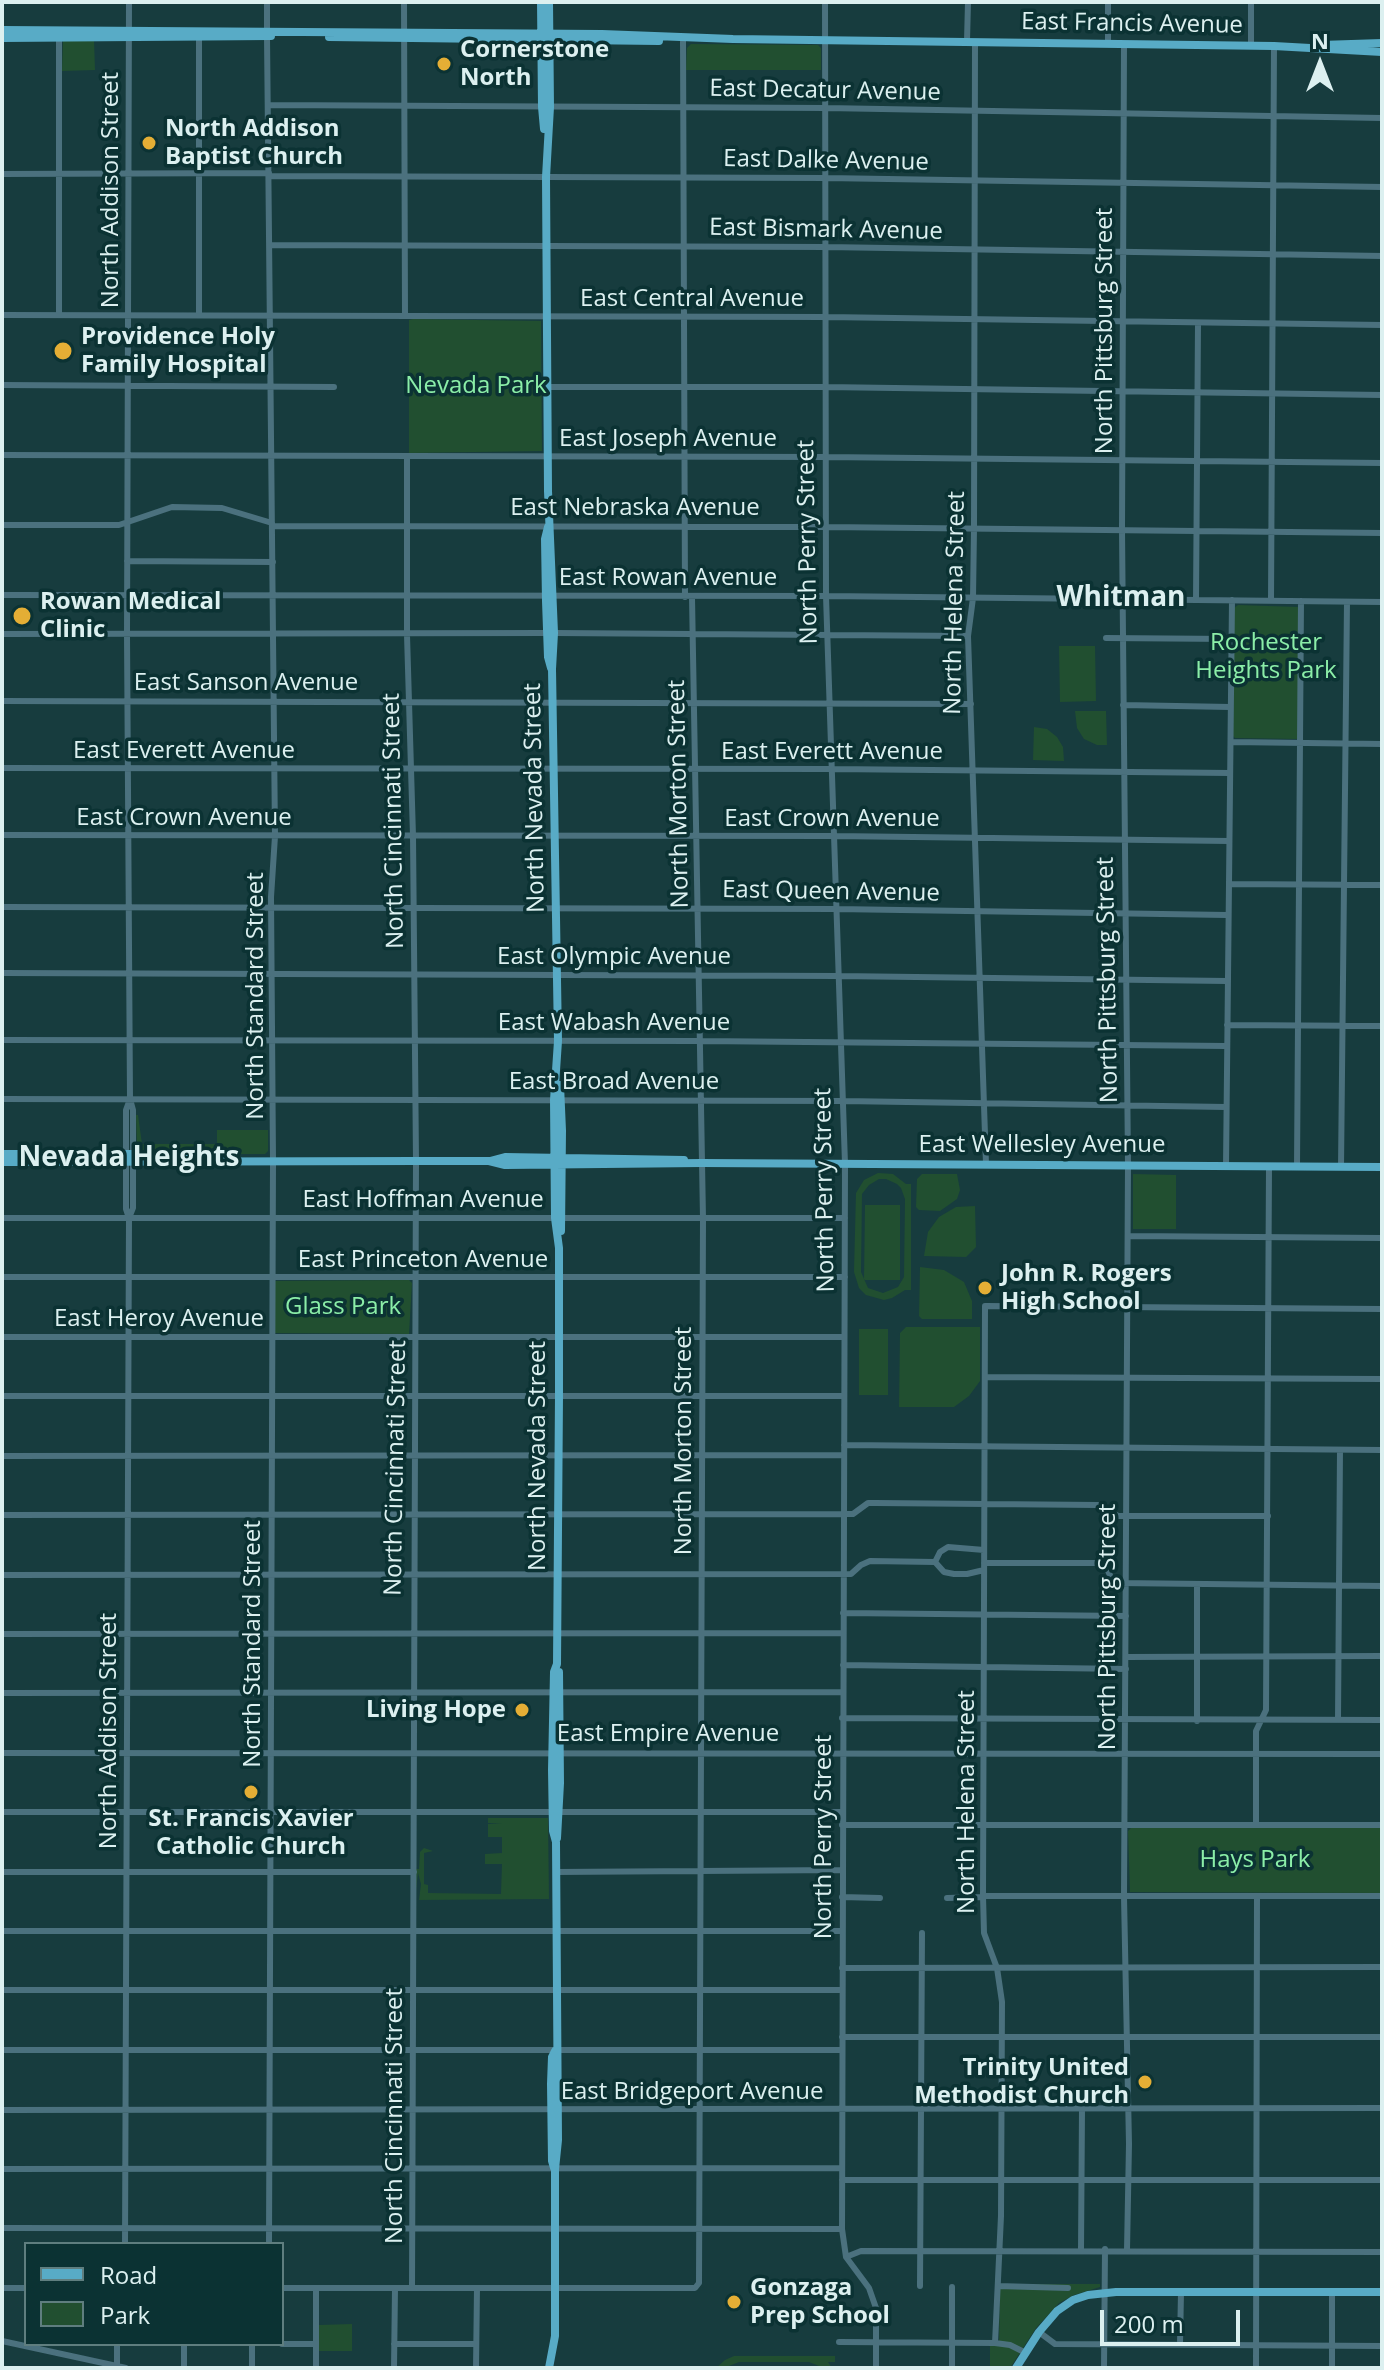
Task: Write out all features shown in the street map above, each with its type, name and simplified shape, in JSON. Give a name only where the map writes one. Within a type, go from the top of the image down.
[{"type":"main road","name":"North Nevada Street","points":[[541,2],[545,36],[548,526],[551,538],[548,657],[552,669],[555,769],[559,1248],[556,2050],[552,2057],[555,2287],[554,2349],[549,2368]]},
{"type":"main road","name":"North Nevada Street","points":[[545,36],[549,2]]},
{"type":"main road","name":"East Francis Avenue","points":[[2,34],[14,30],[58,33]]},
{"type":"main road","name":"East Francis Avenue","points":[[129,33],[199,37],[267,34]]},
{"type":"main road","name":"East Francis Avenue","points":[[2,34],[545,36],[672,41],[683,38],[1274,46],[1382,52]]},
{"type":"main road","name":"East Francis Avenue","points":[[1293,47],[1382,43]]},
{"type":"main road","name":"East Wellesley Avenue","points":[[2,1154],[191,1163],[215,1160],[489,1161],[505,1157],[702,1163],[1382,1167]]},
{"type":"main road","name":"East Wellesley Avenue","points":[[2,1162],[129,1158]]},
{"type":"main road","points":[[1016,2368],[1057,2311],[1073,2300],[1104,2292],[1382,2292]]},
{"type":"street","name":"North Addison Street","points":[[125,2242],[129,1218],[126,1209],[133,1110],[130,1099],[127,634],[129,2]]},
{"type":"street","name":"North Standard Street","points":[[267,2],[275,836],[271,908],[273,1219],[269,2242]]},
{"type":"street","points":[[404,2],[405,316]]},
{"type":"street","name":"North Perry Street","points":[[825,2],[826,596],[845,1164],[842,2229],[846,2257],[873,2298],[876,2368]]},
{"type":"street","name":"North Helena Street","points":[[968,2],[975,111],[974,529],[973,598],[968,636],[986,1164]]},
{"type":"street","points":[[1108,2],[1108,44]]},
{"type":"street","points":[[1251,2],[1251,46]]},
{"type":"street","points":[[58,33],[59,315]]},
{"type":"street","points":[[199,37],[199,315]]},
{"type":"street","name":"North Morton Street","points":[[555,2287],[698,2286],[703,1218],[696,701],[684,527],[683,38]]},
{"type":"street","name":"North Pittsburg Street","points":[[1124,45],[1122,638],[1128,1105],[1124,1897],[1127,2250]]},
{"type":"street","points":[[1271,600],[1274,46]]},
{"type":"street","name":"East Decatur Avenue","points":[[268,105],[826,108],[1382,118]]},
{"type":"street","name":"East Dalke Avenue","points":[[2,174],[826,178],[1382,187]]},
{"type":"street","name":"East Bismark Avenue","points":[[270,245],[826,247],[1382,256]]},
{"type":"street","name":"East Central Avenue","points":[[2,315],[826,317],[1382,325]]},
{"type":"street","points":[[1196,600],[1198,324]]},
{"type":"street","points":[[2,385],[334,387]]},
{"type":"street","points":[[548,387],[825,387],[1382,395]]},
{"type":"street","name":"East Joseph Avenue","points":[[2,455],[684,456],[1382,463]]},
{"type":"street","name":"North Cincinnati Street","points":[[407,457],[407,635],[412,769],[416,1099],[412,2288]]},
{"type":"street","name":"East Nebraska Avenue","points":[[2,525],[119,525],[172,507],[222,508],[272,524],[1382,533]]},
{"type":"street","points":[[127,561],[273,562]]},
{"type":"street","name":"East Rowan Avenue","points":[[2,595],[826,596],[1382,602]]},
{"type":"street","points":[[1226,1166],[1232,600]]},
{"type":"street","points":[[1297,1167],[1301,601]]},
{"type":"street","points":[[1341,1167],[1347,602]]},
{"type":"street","points":[[2,634],[968,636]]},
{"type":"street","points":[[1106,638],[1231,639]]},
{"type":"street","name":"East Sanson Avenue","points":[[2,701],[971,704]]},
{"type":"street","points":[[1123,705],[1230,707]]},
{"type":"street","points":[[1231,742],[1382,744]]},
{"type":"street","name":"East Everett Avenue","points":[[2,768],[1230,773]]},
{"type":"street","name":"East Crown Avenue","points":[[2,835],[834,836],[1229,841]]},
{"type":"street","points":[[1229,884],[1382,885]]},
{"type":"street","name":"East Queen Avenue","points":[[2,907],[836,909],[1227,915]]},
{"type":"street","name":"East Olympic Avenue","points":[[2,973],[558,974],[1227,981]]},
{"type":"street","points":[[1227,1025],[1382,1026]]},
{"type":"street","name":"East Wabash Avenue","points":[[2,1040],[701,1041],[1226,1046]]},
{"type":"street","name":"East Broad Avenue","points":[[2,1099],[843,1101],[1226,1107]]},
{"type":"street","points":[[1256,1825],[1256,1731],[1266,1710],[1269,1167]]},
{"type":"street","name":"East Hoffman Avenue","points":[[2,1218],[845,1218]]},
{"type":"street","points":[[1128,1236],[1382,1238]]},
{"type":"street","name":"East Princeton Avenue","points":[[2,1277],[845,1277]]},
{"type":"street","name":"North Helena Street","points":[[995,2343],[1002,2180],[1002,2001],[997,1968],[984,1933],[983,1896],[985,1306],[1127,1306]]},
{"type":"street","points":[[1127,1306],[1382,1309]]},
{"type":"street","name":"East Heroy Avenue","points":[[2,1337],[844,1337]]},
{"type":"street","points":[[985,1377],[1382,1379]]},
{"type":"street","points":[[2,1396],[844,1396]]},
{"type":"street","points":[[844,1445],[1382,1450]]},
{"type":"street","points":[[1338,1720],[1340,1450]]},
{"type":"street","points":[[2,1456],[844,1455]]},
{"type":"street","points":[[2,1515],[853,1514],[868,1503],[1098,1505],[1118,1516],[1268,1516]]},
{"type":"street","points":[[935,1562],[940,1552],[948,1547],[984,1550]]},
{"type":"street","points":[[2,1575],[851,1574],[870,1561],[935,1562],[944,1572],[954,1574],[967,1574],[984,1566],[1099,1563],[1106,1566],[1112,1580],[1126,1584],[1382,1586]]},
{"type":"street","points":[[1197,1584],[1197,1721]]},
{"type":"street","points":[[843,1613],[1126,1616]]},
{"type":"street","points":[[2,1634],[843,1633]]},
{"type":"street","points":[[1126,1657],[1382,1656]]},
{"type":"street","points":[[843,1665],[1126,1669]]},
{"type":"street","points":[[2,1693],[842,1692]]},
{"type":"street","points":[[842,1718],[1382,1720]]},
{"type":"street","name":"East Empire Avenue","points":[[2,1753],[1382,1754]]},
{"type":"street","points":[[2,1812],[842,1812]]},
{"type":"street","points":[[842,1825],[1382,1825]]},
{"type":"street","points":[[556,1872],[842,1870]]},
{"type":"street","points":[[2,1872],[414,1872]]},
{"type":"street","points":[[1256,2368],[1257,1896]]},
{"type":"street","points":[[947,1898],[1382,1896]]},
{"type":"street","points":[[842,1897],[880,1898]]},
{"type":"street","points":[[2,1931],[842,1931]]},
{"type":"street","points":[[920,2286],[922,1933]]},
{"type":"street","points":[[842,1968],[1382,1967]]},
{"type":"street","points":[[2,1990],[842,1990]]},
{"type":"street","points":[[842,2037],[1382,2037]]},
{"type":"street","points":[[2,2050],[842,2050]]},
{"type":"street","name":"East Bridgeport Avenue","points":[[2,2110],[1382,2108]]},
{"type":"street","points":[[1081,2250],[1082,2109]]},
{"type":"street","points":[[2,2169],[842,2168]]},
{"type":"street","points":[[842,2180],[1382,2180]]},
{"type":"street","points":[[2,2228],[842,2229]]},
{"type":"street","points":[[1104,2368],[1105,2249]]},
{"type":"street","points":[[846,2257],[861,2251],[921,2250],[1382,2252]]},
{"type":"street","points":[[998,2286],[1068,2288]]},
{"type":"street","points":[[284,2288],[555,2287]]},
{"type":"street","points":[[952,2287],[952,2368]]},
{"type":"street","points":[[2,2288],[24,2288]]},
{"type":"street","points":[[316,2288],[316,2368]]},
{"type":"street","points":[[394,2368],[395,2288]]},
{"type":"street","points":[[476,2368],[477,2288]]},
{"type":"street","points":[[1180,2344],[1181,2291]]},
{"type":"street","points":[[1332,2291],[1332,2368]]},
{"type":"street","points":[[1039,2332],[1055,2344],[1382,2346]]},
{"type":"street","points":[[2,2341],[24,2346]]},
{"type":"street","points":[[839,2342],[995,2343],[1010,2345],[1026,2353]]},
{"type":"street","points":[[284,2344],[316,2344]]},
{"type":"street","points":[[394,2344],[476,2344]]},
{"type":"street","points":[[25,2346],[126,2368]]},
{"type":"street","points":[[117,2346],[117,2366]]},
{"type":"street","points":[[184,2346],[184,2368]]},
{"type":"street","points":[[252,2346],[252,2368]]},
{"type":"green space","points":[[94,39],[95,70],[62,71],[63,41]]},
{"type":"green space","points":[[691,44],[818,45],[821,48],[821,70],[686,70],[687,48]]},
{"type":"green space","name":"Nevada Park","points":[[409,320],[541,321],[542,451],[409,453]]},
{"type":"green space","name":"Rochester Heights Park","points":[[1238,605],[1299,607],[1298,739],[1233,736],[1234,608]]},
{"type":"green space","points":[[1059,646],[1095,646],[1096,701],[1060,702]]},
{"type":"green space","points":[[1075,711],[1106,711],[1107,745],[1097,745],[1084,739],[1077,728]]},
{"type":"green space","points":[[1034,727],[1047,729],[1057,737],[1063,747],[1064,761],[1033,760]]},
{"type":"green space","points":[[136,1115],[142,1144],[217,1144],[217,1130],[268,1130],[268,1151],[265,1154],[232,1154],[141,1151],[137,1146]]},
{"type":"green space","points":[[878,1173],[893,1174],[906,1184],[911,1184],[911,1290],[884,1300],[866,1295],[859,1288],[854,1272],[856,1193],[864,1180]],"holes":[[[886,1179],[901,1188],[905,1199],[904,1277],[898,1287],[883,1293],[868,1288],[861,1272],[862,1194],[869,1185]]]},
{"type":"green space","points":[[922,1174],[957,1174],[960,1190],[957,1199],[940,1211],[919,1210],[916,1207],[917,1179]]},
{"type":"green space","points":[[1133,1174],[1176,1175],[1176,1229],[1133,1229]]},
{"type":"green space","points":[[865,1205],[900,1205],[900,1280],[864,1280]]},
{"type":"green space","points":[[975,1206],[976,1247],[966,1257],[924,1256],[928,1232],[939,1217],[956,1207]]},
{"type":"green space","points":[[920,1267],[944,1270],[964,1282],[972,1301],[972,1319],[922,1319],[919,1316]]},
{"type":"green space","name":"Glass Park","points":[[409,1280],[412,1283],[409,1334],[275,1333],[275,1281]]},
{"type":"green space","points":[[906,1327],[980,1327],[980,1381],[969,1396],[954,1407],[899,1407],[900,1333]]},
{"type":"green space","points":[[859,1329],[888,1329],[888,1395],[859,1395]]},
{"type":"green space","points":[[488,1818],[548,1818],[549,1899],[419,1900],[421,1884],[418,1873],[415,1899],[416,1869],[419,1869],[420,1852],[424,1848],[433,1851],[424,1853],[424,1884],[428,1885],[428,1893],[501,1894],[502,1864],[485,1864],[485,1854],[502,1853],[502,1837],[488,1837],[488,1824],[502,1823],[488,1823]]},
{"type":"green space","name":"Hays Park","points":[[1131,1828],[1382,1828],[1382,1893],[1130,1892],[1128,1831]]},
{"type":"green space","points":[[1000,2284],[1100,2284],[1100,2287],[1059,2303],[1036,2328],[1010,2368],[990,2368],[990,2346],[999,2346]]},
{"type":"green space","points":[[352,2324],[352,2351],[319,2351],[319,2325]]},
{"type":"green space","points":[[734,2356],[835,2356],[835,2362],[828,2362],[832,2368],[809,2362],[739,2362],[716,2368]]},
{"type":"place","name":"Cornerstone North","points":[[444,64]]},
{"type":"place","name":"North Addison Baptist Church","points":[[149,143]]},
{"type":"place","name":"Providence Holy Family Hospital","points":[[63,351]]},
{"type":"place","name":"Rowan Medical Clinic","points":[[22,616]]},
{"type":"place","name":"John R. Rogers High School","points":[[985,1288]]},
{"type":"place","name":"Living Hope","points":[[522,1710]]},
{"type":"place","name":"St. Francis Xavier Catholic Church","points":[[251,1792]]},
{"type":"place","name":"Trinity United Methodist Church","points":[[1145,2082]]},
{"type":"place","name":"Gonzaga Prep School","points":[[734,2302]]},
{"type":"district","name":"Whitman","points":[[1121,598]]},
{"type":"district","name":"Nevada Heights","points":[[129,1158]]}]
